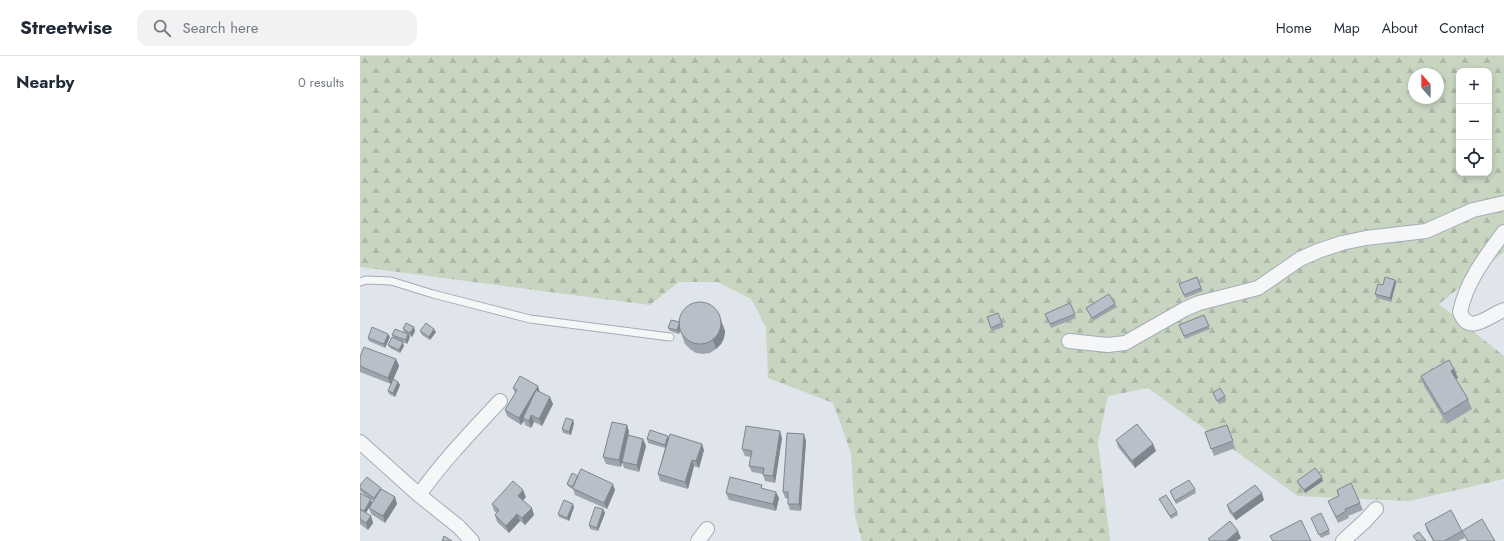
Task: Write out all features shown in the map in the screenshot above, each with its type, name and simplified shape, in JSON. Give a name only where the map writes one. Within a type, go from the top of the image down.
[{"type":"street","points":[[1069,341],[1108,345],[1125,343],[1185,309],[1199,303],[1258,288],[1300,259],[1318,251],[1342,243],[1366,238],[1426,231],[1473,210],[1504,203]]},
{"type":"street","points":[[1504,232],[1484,259],[1463,297],[1460,312],[1465,321],[1475,324],[1504,310]]},
{"type":"street","points":[[419,495],[455,450],[500,401]]},
{"type":"street","points":[[360,442],[419,495],[459,527],[472,541]]},
{"type":"street","points":[[1344,541],[1376,509]]},
{"type":"street","points":[[698,541],[708,529]]},
{"type":"lane","points":[[360,282],[366,280],[391,281],[440,296],[530,319],[670,337]]},
{"type":"green space","points":[[360,56],[1504,56],[1504,252],[1439,304],[1504,356],[1504,479],[1409,501],[1298,496],[1148,388],[1108,396],[1098,442],[1110,541],[862,541],[855,517],[851,453],[833,403],[768,378],[766,327],[751,299],[718,282],[679,282],[650,305],[360,267]]},
{"type":"building","points":[[1197,277],[1201,288],[1184,295],[1179,284]]},
{"type":"building","points":[[1385,277],[1395,280],[1390,298],[1375,294],[1378,284],[1383,285]]},
{"type":"building","points":[[1109,294],[1115,304],[1092,318],[1086,308]]},
{"type":"building","points":[[700,302],[715,308],[721,323],[715,338],[700,344],[685,338],[679,323],[685,308]]},
{"type":"building","points":[[1070,303],[1075,314],[1050,324],[1045,314]]},
{"type":"building","points":[[998,313],[1002,323],[991,328],[987,317]]},
{"type":"building","points":[[1204,315],[1209,326],[1184,336],[1179,325]]},
{"type":"building","points":[[671,320],[680,322],[677,330],[668,328]]},
{"type":"building","points":[[406,323],[414,327],[410,333],[403,329]]},
{"type":"building","points":[[426,323],[434,329],[429,337],[420,331]]},
{"type":"building","points":[[372,327],[388,334],[384,344],[368,338]]},
{"type":"building","points":[[395,329],[408,334],[406,340],[392,335]]},
{"type":"building","points":[[392,337],[403,342],[399,350],[388,345]]},
{"type":"building","points":[[364,347],[396,359],[388,378],[360,366],[360,357]]},
{"type":"building","points":[[1449,360],[1454,369],[1451,371],[1468,399],[1444,414],[1421,376]]},
{"type":"building","points":[[520,376],[538,386],[519,418],[505,410],[517,390],[513,388]]},
{"type":"building","points":[[393,379],[398,382],[393,393],[388,391]]},
{"type":"building","points":[[1220,388],[1225,396],[1217,401],[1213,393]]},
{"type":"building","points":[[536,390],[550,397],[539,419],[531,415],[529,421],[523,418]]},
{"type":"building","points":[[566,418],[573,420],[569,432],[562,429]]},
{"type":"building","points":[[612,422],[627,425],[619,460],[603,457]]},
{"type":"building","points":[[1137,424],[1153,444],[1132,461],[1116,440]]},
{"type":"building","points":[[1227,425],[1233,441],[1211,449],[1205,432]]},
{"type":"building","points":[[746,426],[780,431],[773,476],[763,475],[764,468],[749,466],[752,451],[742,449]]},
{"type":"building","points":[[650,430],[668,436],[665,445],[647,439]]},
{"type":"building","points":[[787,433],[804,434],[799,504],[788,504],[788,492],[783,492]]},
{"type":"building","points":[[670,434],[702,444],[696,461],[692,460],[685,482],[658,474]]},
{"type":"building","points":[[628,435],[643,439],[637,465],[622,462]]},
{"type":"building","points":[[1315,468],[1322,477],[1304,490],[1297,481]]},
{"type":"building","points":[[581,469],[613,484],[604,503],[572,488]]},
{"type":"building","points":[[572,473],[578,476],[573,487],[567,484]]},
{"type":"building","points":[[367,477],[381,488],[374,498],[360,488],[360,485]]},
{"type":"building","points":[[730,477],[762,485],[761,488],[776,492],[773,504],[726,493]]},
{"type":"building","points":[[1189,480],[1195,489],[1175,501],[1170,491]]},
{"type":"building","points":[[513,481],[523,490],[518,496],[532,508],[522,518],[517,514],[506,526],[495,515],[499,510],[492,504]]},
{"type":"building","points":[[1351,483],[1360,503],[1345,509],[1346,511],[1336,517],[1328,501],[1339,496],[1337,490]]},
{"type":"building","points":[[1255,485],[1262,493],[1233,514],[1227,505]]},
{"type":"building","points":[[381,489],[395,497],[383,516],[369,508]]},
{"type":"building","points":[[360,493],[371,499],[364,511],[360,509]]},
{"type":"building","points":[[1166,495],[1177,512],[1170,516],[1159,499]]},
{"type":"building","points":[[564,500],[573,504],[567,518],[558,514]]},
{"type":"building","points":[[595,507],[603,509],[597,528],[589,525]]},
{"type":"building","points":[[360,509],[371,516],[366,523],[360,519]]},
{"type":"building","points":[[1451,510],[1462,531],[1444,541],[1434,541],[1425,524]]},
{"type":"building","points":[[1321,513],[1329,530],[1319,535],[1311,518]]},
{"type":"building","points":[[1482,519],[1495,541],[1468,541],[1462,531]]},
{"type":"building","points":[[1301,520],[1311,541],[1273,541],[1270,536]]},
{"type":"building","points":[[1230,521],[1238,531],[1226,541],[1210,541],[1208,539]]},
{"type":"building","points":[[1419,532],[1426,541],[1417,541],[1413,536]]},
{"type":"building","points":[[444,536],[452,541],[442,541]]}]
